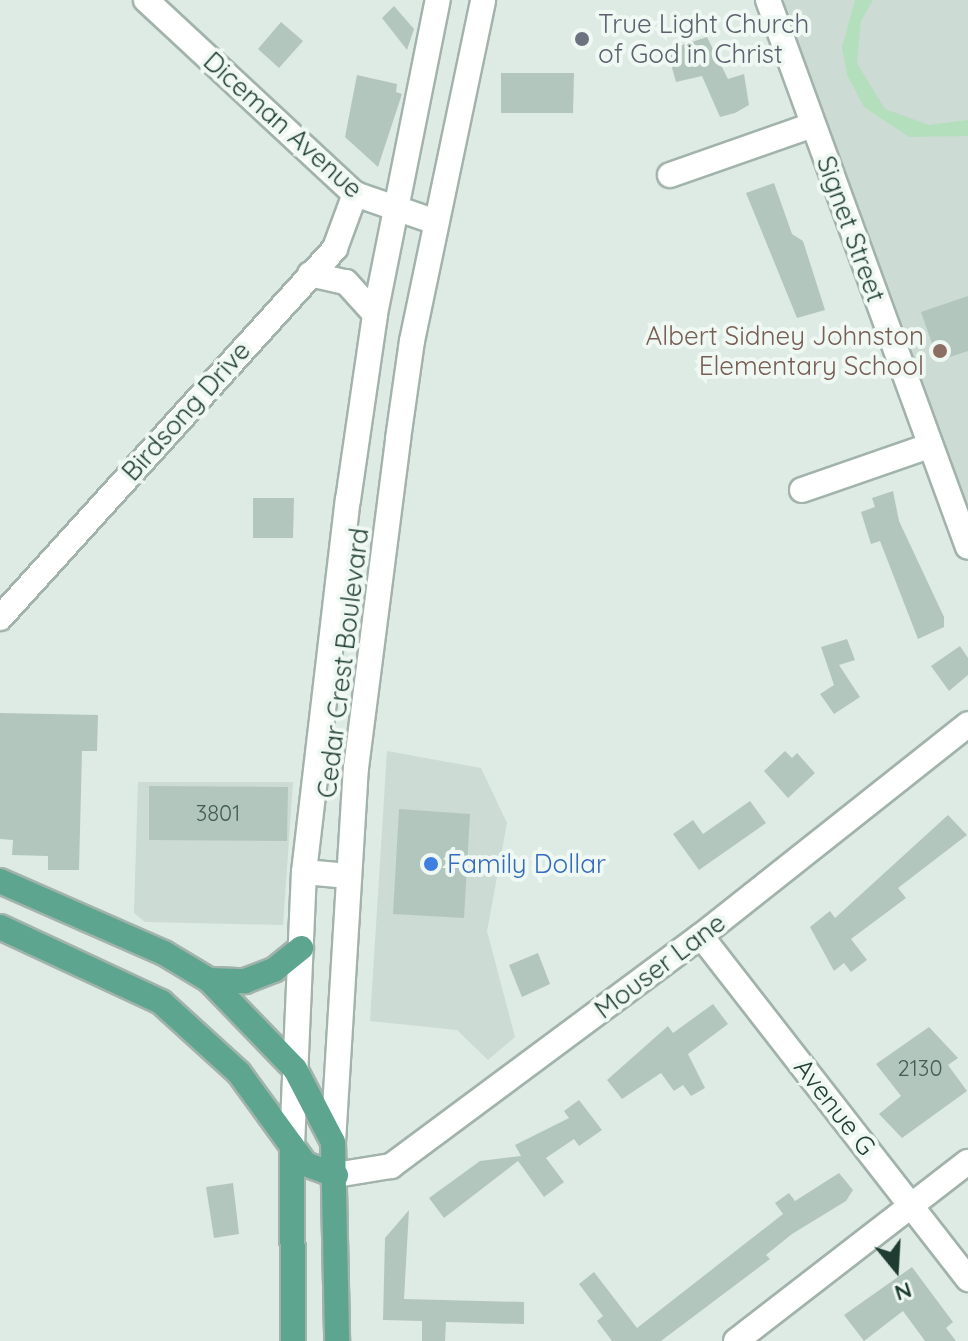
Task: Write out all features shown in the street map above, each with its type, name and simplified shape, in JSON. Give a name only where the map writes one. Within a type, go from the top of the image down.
[{"type":"main road","points":[[0,881],[164,953],[209,980],[295,1069],[333,1142]]},
{"type":"main road","points":[[0,927],[161,1002],[239,1073],[292,1146],[319,1174],[336,1175]]},
{"type":"main road","points":[[209,980],[245,981],[274,970],[301,948]]},
{"type":"main road","name":"Cedar Crest Boulevard","points":[[333,1142],[337,1341]]},
{"type":"main road","name":"Cedar Crest Boulevard","points":[[292,1146],[293,1341]]},
{"type":"street","name":"Diceman Avenue","points":[[146,0],[355,194],[436,222]]},
{"type":"street","name":"Cedar Crest Boulevard","points":[[292,1146],[304,872],[317,765],[375,314],[438,0]]},
{"type":"street","name":"Cedar Crest Boulevard","points":[[333,1142],[356,768],[412,341],[483,0]]},
{"type":"street","name":"Signet Street","points":[[768,0],[968,547]]},
{"type":"street","points":[[670,175],[813,125]]},
{"type":"street","name":"Birdsong Drive","points":[[0,618],[335,248],[355,194]]},
{"type":"street","points":[[310,274],[346,282],[375,314]]},
{"type":"street","points":[[802,490],[929,446]]},
{"type":"street","name":"Mouser Lane","points":[[336,1175],[391,1166],[701,936],[968,724]]},
{"type":"street","points":[[317,765],[356,768]]},
{"type":"street","points":[[304,872],[349,876]]},
{"type":"street","name":"Avenue G","points":[[701,936],[968,1279]]},
{"type":"street","points":[[736,1341],[968,1162]]},
{"type":"shaded area","name":"Albert Sidney Johnston Elementary School","points":[[784,0],[968,0],[968,506],[789,23]]},
{"type":"shaded area","points":[[387,751],[481,768],[507,823],[487,931],[515,1037],[488,1060],[457,1030],[370,1021]]},
{"type":"shaded area","points":[[138,782],[293,782],[283,925],[145,922],[134,913]]},
{"type":"green space","points":[[855,0],[873,0],[861,21],[857,63],[885,109],[929,125],[968,120],[968,136],[909,137],[864,107],[847,75],[842,47]]},
{"type":"building","points":[[394,6],[414,29],[407,50],[382,18]]},
{"type":"building","points":[[281,22],[303,41],[279,68],[258,49]]},
{"type":"building","points":[[707,37],[728,79],[744,74],[749,105],[720,117],[702,76],[676,82],[667,50]]},
{"type":"building","name":"True Light Church of God in Christ","points":[[501,73],[574,73],[573,113],[501,113]]},
{"type":"building","points":[[357,75],[397,84],[396,92],[402,94],[378,167],[345,137]]},
{"type":"building","points":[[774,183],[792,234],[803,241],[825,310],[797,318],[746,193]]},
{"type":"building","points":[[968,296],[968,351],[938,361],[921,312]]},
{"type":"building","points":[[893,491],[899,521],[944,617],[944,627],[918,639],[880,541],[871,544],[861,512],[875,507],[872,498]]},
{"type":"building","points":[[253,498],[294,498],[293,538],[253,538]]},
{"type":"building","points":[[847,639],[855,660],[839,665],[860,697],[834,714],[820,694],[834,685],[821,647]]},
{"type":"building","points":[[960,646],[968,658],[968,675],[949,691],[931,666]]},
{"type":"building","points":[[0,713],[98,715],[97,751],[82,751],[79,870],[48,870],[48,856],[12,855],[13,840],[0,839]]},
{"type":"building","points":[[785,751],[792,758],[797,753],[815,773],[788,798],[764,771]]},
{"type":"building","points":[[149,786],[288,787],[287,841],[149,840]]},
{"type":"building","points":[[750,801],[766,823],[699,870],[673,834],[693,820],[703,834]]},
{"type":"building","name":"Family Dollar","points":[[399,809],[470,814],[464,918],[393,914]]},
{"type":"building","points":[[948,815],[967,835],[898,888],[906,898],[851,939],[867,960],[851,972],[844,963],[834,971],[810,927],[830,911],[835,918]]},
{"type":"building","points":[[538,953],[550,984],[522,997],[509,965]]},
{"type":"building","points":[[713,1004],[728,1024],[688,1054],[705,1088],[691,1096],[683,1085],[674,1091],[661,1073],[622,1099],[607,1080],[668,1026],[673,1033]]},
{"type":"building","points":[[929,1027],[958,1058],[948,1065],[967,1091],[902,1138],[879,1114],[901,1096],[876,1064]]},
{"type":"building","points":[[579,1100],[602,1130],[579,1146],[574,1139],[546,1158],[564,1182],[544,1197],[518,1161],[444,1218],[429,1198],[480,1161],[521,1156],[515,1145],[569,1118],[564,1111]]},
{"type":"building","points":[[839,1173],[853,1190],[846,1201],[792,1234],[766,1255],[770,1259],[661,1341],[612,1341],[597,1321],[603,1316],[579,1284],[594,1272],[637,1328],[783,1214],[775,1203],[789,1193],[795,1201]]},
{"type":"building","points":[[233,1183],[239,1234],[214,1238],[206,1187]]},
{"type":"building","points":[[409,1210],[404,1299],[524,1302],[524,1324],[446,1322],[445,1341],[422,1341],[422,1321],[383,1320],[385,1238]]},
{"type":"building","points":[[912,1267],[953,1322],[946,1328],[956,1341],[925,1341],[903,1311],[864,1341],[844,1315]]},
{"type":"place","name":"True Light Church of God in Christ","points":[[582,39]]},
{"type":"place","name":"Albert Sidney Johnston Elementary School","points":[[940,351]]},
{"type":"place","name":"Family Dollar","points":[[431,864]]}]
